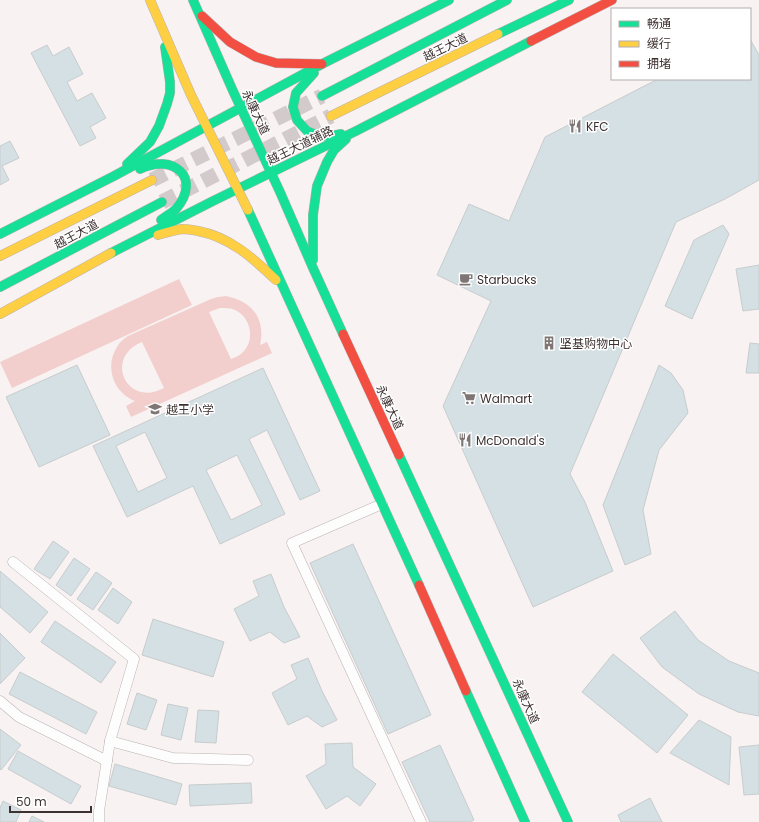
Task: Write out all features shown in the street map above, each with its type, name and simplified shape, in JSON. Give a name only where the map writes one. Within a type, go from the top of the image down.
[{"type":"main road","points":[[150,0],[191,95],[282,285],[525,822]]},
{"type":"main road","name":"永康大道","points":[[193,0],[313,268],[568,822]]},
{"type":"main road","points":[[0,234],[114,176],[322,64],[449,0]]},
{"type":"main road","name":"越王大道","points":[[322,96],[506,0]]},
{"type":"main road","name":"越王大道","points":[[331,116],[569,0]]},
{"type":"main road","name":"越王大道辅路","points":[[0,314],[237,189],[356,131],[612,0]]},
{"type":"main road","points":[[198,11],[230,42],[256,57],[276,63],[322,64]]},
{"type":"main road","points":[[114,176],[150,141],[165,109],[170,94],[170,84],[163,31]]},
{"type":"main road","points":[[322,64],[296,93],[293,107],[297,120],[306,131],[319,136],[331,136],[356,131]]},
{"type":"main road","points":[[313,268],[313,214],[317,186],[327,162],[334,150],[356,131]]},
{"type":"main road","points":[[114,176],[153,164],[168,164],[177,167],[185,177],[187,188],[175,211],[158,222],[138,240]]},
{"type":"main road","name":"越王大道","points":[[0,256],[152,180]]},
{"type":"main road","name":"越王大道","points":[[0,287],[162,202]]},
{"type":"main road","points":[[138,240],[185,229],[202,231],[216,235],[232,242],[282,285]]},
{"type":"street","points":[[382,504],[292,544],[421,822]]},
{"type":"street","points":[[13,562],[134,659],[110,741],[99,811],[99,822]]},
{"type":"street","points":[[0,701],[20,717],[107,761]]},
{"type":"street","points":[[110,741],[173,758],[248,760]]},
{"type":"shaded area","points":[[179,279],[192,305],[12,388],[0,362]]},
{"type":"shaded area","points":[[226,296],[235,298],[250,307],[259,319],[261,327],[260,345],[267,342],[272,353],[131,417],[126,406],[135,401],[122,392],[117,386],[111,371],[113,355],[119,344],[128,336],[218,297]],"holes":[[[220,308],[232,309],[241,314],[245,318],[250,330],[249,342],[246,348],[241,354],[231,359],[209,312]],[[142,342],[164,388],[151,392],[139,392],[130,386],[124,378],[122,369],[124,359],[130,349]]]},
{"type":"building","name":"坚基购物中心","points":[[751,41],[759,55],[759,180],[725,199],[676,222],[570,474],[585,502],[613,571],[533,607],[443,406],[491,301],[437,275],[469,204],[509,221],[545,137],[656,80],[751,80]]},
{"type":"building","points":[[47,45],[53,56],[69,47],[83,74],[67,82],[77,101],[92,93],[106,118],[90,127],[96,138],[80,146],[31,53]]},
{"type":"building","points":[[10,141],[19,158],[2,166],[9,180],[0,185],[0,146]]},
{"type":"building","points":[[723,225],[729,234],[692,319],[665,306],[694,240]]},
{"type":"building","points":[[759,265],[759,309],[743,311],[736,269]]},
{"type":"building","points":[[750,343],[759,344],[759,373],[746,373]]},
{"type":"building","points":[[77,365],[110,435],[39,467],[6,397]]},
{"type":"building","points":[[659,365],[671,373],[683,390],[688,413],[659,450],[643,510],[651,554],[625,565],[603,505]]},
{"type":"building","points":[[263,368],[320,491],[300,500],[267,430],[249,439],[285,514],[220,544],[193,486],[127,517],[93,446]],"holes":[[[145,432],[167,478],[138,492],[116,446]],[[237,455],[262,505],[231,520],[206,470]]]},
{"type":"building","points":[[53,541],[69,552],[50,579],[34,569]]},
{"type":"building","points":[[353,544],[431,715],[388,734],[310,563]]},
{"type":"building","points":[[74,558],[90,569],[71,596],[56,585]]},
{"type":"building","points":[[0,571],[48,612],[30,633],[0,607]]},
{"type":"building","points":[[96,572],[112,583],[93,610],[77,599]]},
{"type":"building","points":[[271,574],[284,607],[300,637],[284,643],[270,632],[250,641],[234,609],[259,596],[253,581]]},
{"type":"building","points":[[113,588],[132,602],[118,624],[98,610]]},
{"type":"building","points":[[675,611],[698,640],[729,661],[759,673],[759,716],[738,712],[699,694],[662,667],[640,638]]},
{"type":"building","points":[[153,619],[224,642],[213,677],[142,655]]},
{"type":"building","points":[[55,621],[116,662],[101,683],[41,642]]},
{"type":"building","points":[[0,633],[25,658],[0,684]]},
{"type":"building","points":[[613,654],[688,715],[657,753],[582,692]]},
{"type":"building","points":[[308,658],[322,691],[337,720],[322,727],[307,716],[288,725],[272,693],[297,679],[291,665]]},
{"type":"building","points":[[20,672],[97,712],[86,734],[9,694]]},
{"type":"building","points":[[137,693],[157,700],[146,730],[127,724]]},
{"type":"building","points":[[168,704],[188,708],[181,740],[161,735]]},
{"type":"building","points":[[198,710],[219,711],[216,743],[195,742]]},
{"type":"building","points":[[699,720],[731,737],[729,785],[670,753]]},
{"type":"building","points":[[0,729],[21,745],[1,770],[0,769]]},
{"type":"building","points":[[352,743],[353,767],[376,784],[360,806],[347,796],[326,809],[306,776],[326,764],[325,744]]},
{"type":"building","points":[[440,745],[474,820],[470,822],[430,822],[402,762]]},
{"type":"building","points":[[759,745],[759,794],[744,795],[739,747]]},
{"type":"building","points":[[18,751],[81,786],[71,804],[8,769]]},
{"type":"building","points":[[115,764],[182,784],[176,805],[109,786]]},
{"type":"building","points":[[251,783],[252,803],[190,806],[189,785]]},
{"type":"building","points":[[650,798],[662,822],[621,822],[618,815]]},
{"type":"building","points":[[3,801],[21,810],[16,822],[0,822],[0,808]]},
{"type":"building","points":[[32,816],[44,822],[29,822]]},
{"type":"tunnel","points":[[152,180],[322,96]]},
{"type":"tunnel","points":[[162,202],[331,116]]},
{"type":"traffic: fast","points":[[193,0],[343,334]]},
{"type":"traffic: fast","points":[[0,234],[114,176],[322,64],[449,0]]},
{"type":"traffic: fast","points":[[322,96],[507,0]]},
{"type":"traffic: fast","points":[[498,34],[569,0]]},
{"type":"traffic: fast","points":[[111,253],[356,131],[531,41]]},
{"type":"traffic: fast","points":[[127,164],[150,142],[159,126],[167,104],[170,93],[170,82],[165,47]]},
{"type":"traffic: fast","points":[[314,73],[296,93],[293,107],[297,120],[307,131],[319,136],[341,134]]},
{"type":"traffic: fast","points":[[313,260],[313,215],[317,186],[327,162],[334,150],[346,139]]},
{"type":"traffic: fast","points":[[140,169],[152,165],[163,164],[173,166],[180,171],[185,178],[186,187],[184,197],[176,209],[161,220]]},
{"type":"traffic: fast","points":[[0,287],[162,202]]},
{"type":"traffic: fast","points":[[248,210],[419,585]]},
{"type":"traffic: fast","points":[[399,455],[568,822]]},
{"type":"traffic: fast","points":[[466,691],[525,822]]},
{"type":"traffic: slow","points":[[150,0],[191,95],[248,210]]},
{"type":"traffic: slow","points":[[331,116],[498,34]]},
{"type":"traffic: slow","points":[[0,256],[152,180]]},
{"type":"traffic: slow","points":[[158,235],[182,229],[210,234],[231,243],[250,256],[276,280]]},
{"type":"traffic: slow","points":[[0,314],[111,253]]},
{"type":"traffic: jam","points":[[531,41],[612,0]]},
{"type":"traffic: jam","points":[[202,16],[230,42],[256,57],[276,63],[322,64]]},
{"type":"traffic: jam","points":[[343,334],[399,455]]},
{"type":"traffic: jam","points":[[419,585],[466,691]]},
{"type":"place","name":"KFC","points":[[575,126]]},
{"type":"place","name":"Starbucks","points":[[466,279]]},
{"type":"place","name":"坚基购物中心","points":[[549,343]]},
{"type":"place","name":"Walmart","points":[[469,398]]},
{"type":"place","name":"越王小学","points":[[155,409]]},
{"type":"place","name":"McDonald's","points":[[465,440]]}]
